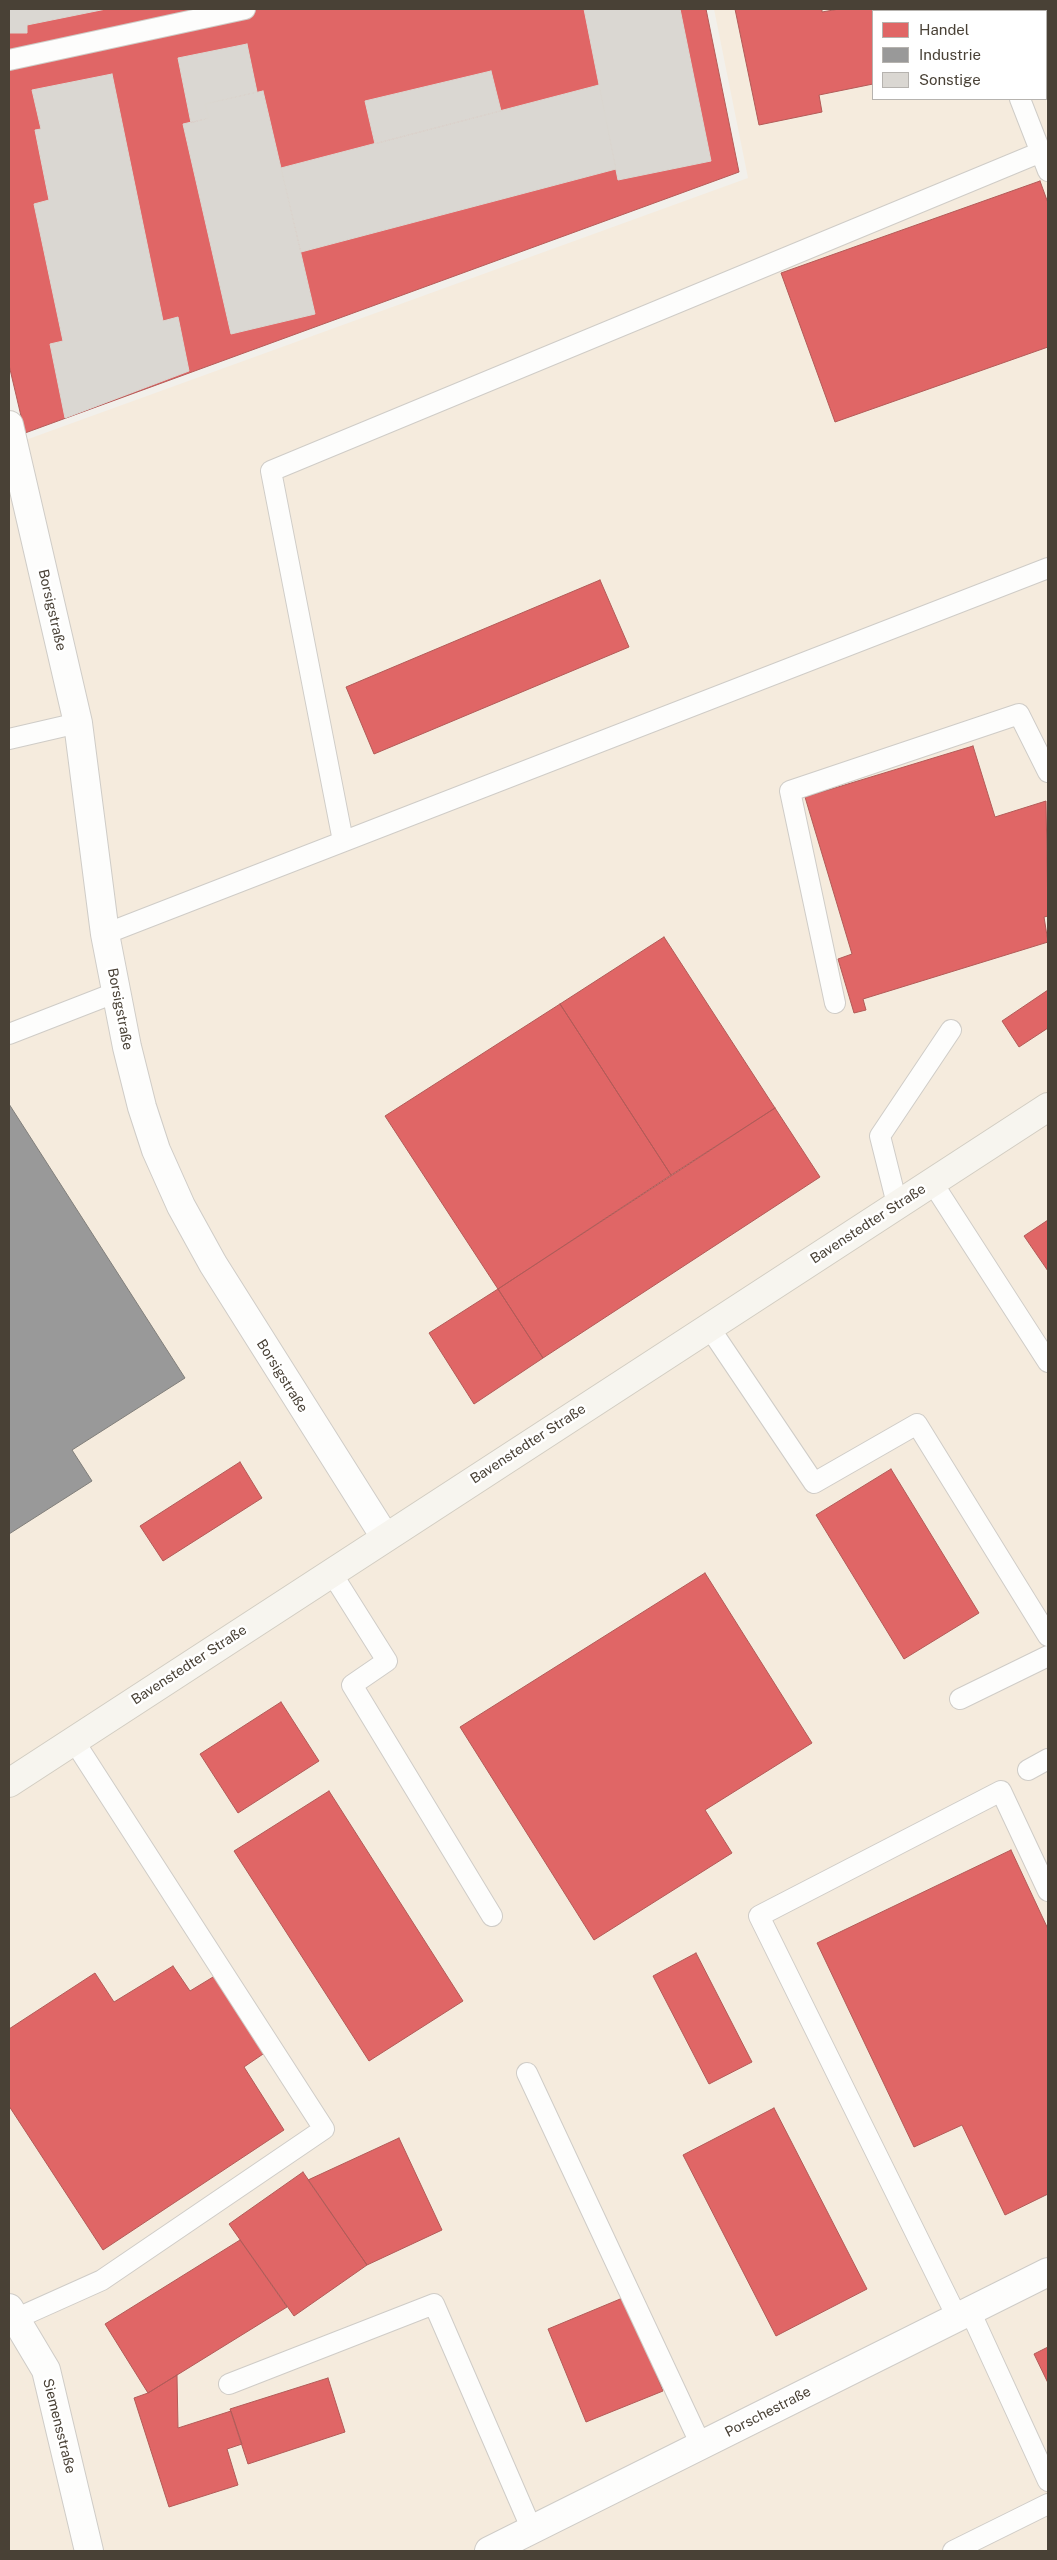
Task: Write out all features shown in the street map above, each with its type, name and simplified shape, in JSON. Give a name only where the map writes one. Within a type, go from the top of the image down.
[{"type":"street","name":"Borsigstraße","points":[[9,430],[78,723],[105,934],[142,1107],[156,1150],[181,1206],[250,1326],[384,1537]]},
{"type":"street","name":"Bavenstedter Straße","points":[[9,1784],[384,1537],[1048,1107]]},
{"type":"street","name":"Porschestraße","points":[[489,2551],[1048,2272]]},
{"type":"street","name":"Siemensstraße","points":[[12,2314],[46,2370],[89,2551]]},
{"type":"lane","points":[[9,60],[245,9]]},
{"type":"lane","points":[[1020,100],[1048,171]]},
{"type":"lane","points":[[344,841],[270,471],[1041,152]]},
{"type":"lane","points":[[105,934],[1048,568]]},
{"type":"lane","points":[[835,1003],[790,791],[1019,714],[1048,772]]},
{"type":"lane","points":[[9,739],[78,723]]},
{"type":"lane","points":[[9,1034],[117,992]]},
{"type":"lane","points":[[897,1204],[880,1136],[950,1030]]},
{"type":"lane","points":[[932,1182],[1048,1362]]},
{"type":"lane","points":[[708,1326],[814,1483],[917,1424],[1048,1636]]},
{"type":"lane","points":[[331,1572],[387,1661],[352,1685],[492,1916]]},
{"type":"lane","points":[[960,1699],[1048,1656]]},
{"type":"lane","points":[[12,2314],[102,2280],[324,2129],[74,1741]]},
{"type":"lane","points":[[1028,1770],[1048,1759]]},
{"type":"lane","points":[[1048,1891],[1001,1791],[759,1916],[1048,2481]]},
{"type":"lane","points":[[527,2073],[701,2445]]},
{"type":"lane","points":[[229,2384],[434,2304],[532,2530]]},
{"type":"lane","points":[[952,2551],[1048,2504]]},
{"type":"shaded area","points":[[714,9],[1048,9],[1048,2551],[9,2551],[9,446],[748,178]]},
{"type":"building: Handel","points":[[9,9],[706,9],[739,172],[25,433],[9,365]]},
{"type":"building: Handel","points":[[735,9],[822,9],[822,12],[839,9],[905,9],[872,10],[872,84],[819,95],[822,112],[759,125]]},
{"type":"building: Handel","points":[[1048,9],[1048,70],[1047,10],[1028,10]]},
{"type":"building: Handel","points":[[1040,181],[1048,203],[1048,347],[835,422],[781,273]]},
{"type":"building: Handel","points":[[600,580],[629,647],[374,754],[346,687]]},
{"type":"building: Handel","points":[[973,746],[995,817],[1046,801],[1048,916],[1044,917],[1048,942],[863,999],[866,1010],[854,1013],[838,959],[852,954],[805,797]]},
{"type":"building: Handel","points":[[664,937],[775,1108],[671,1175],[560,1004]]},
{"type":"building: Handel","points":[[1048,990],[1048,1028],[1019,1047],[1002,1021]]},
{"type":"building: Handel","points":[[560,1004],[671,1175],[498,1289],[385,1116]]},
{"type":"building: Handel","points":[[775,1108],[820,1177],[543,1358],[498,1289]]},
{"type":"building: Handel","points":[[1048,1220],[1048,1271],[1024,1236]]},
{"type":"building: Handel","points":[[498,1289],[543,1358],[474,1404],[429,1333]]},
{"type":"building: Handel","points":[[240,1462],[262,1498],[163,1561],[140,1526]]},
{"type":"building: Handel","points":[[891,1469],[979,1613],[904,1659],[816,1515]]},
{"type":"building: Handel","points":[[705,1573],[812,1743],[705,1810],[732,1853],[594,1940],[460,1727]]},
{"type":"building: Handel","points":[[281,1702],[319,1761],[238,1813],[200,1754]]},
{"type":"building: Handel","points":[[329,1791],[463,2001],[369,2061],[234,1851]]},
{"type":"building: Handel","points":[[1011,1850],[1048,1929],[1048,2194],[1005,2215],[962,2125],[914,2147],[817,1943]]},
{"type":"building: Handel","points":[[696,1953],[752,2062],[709,2084],[653,1976]]},
{"type":"building: Handel","points":[[173,1966],[190,1991],[218,1974],[266,2052],[244,2067],[284,2130],[103,2250],[9,2106],[9,2029],[95,1973],[114,2002]]},
{"type":"building: Handel","points":[[774,2108],[867,2289],[776,2336],[683,2155]]},
{"type":"building: Handel","points":[[399,2138],[442,2230],[367,2265],[308,2180]]},
{"type":"building: Handel","points":[[303,2172],[367,2265],[294,2316],[229,2224]]},
{"type":"building: Handel","points":[[240,2240],[287,2307],[148,2393],[105,2324]]},
{"type":"building: Handel","points":[[625,2297],[663,2391],[586,2422],[548,2329]]},
{"type":"building: Handel","points":[[1048,2347],[1048,2383],[1034,2354]]},
{"type":"building: Handel","points":[[177,2375],[178,2428],[231,2411],[242,2444],[227,2449],[238,2485],[169,2507],[134,2398],[148,2393]]},
{"type":"building: Handel","points":[[328,2378],[345,2432],[248,2464],[230,2409]]},
{"type":"building: Industrie","points":[[9,1104],[185,1378],[72,1450],[92,1481],[9,1534]]},
{"type":"building: Sonstige","points":[[9,9],[106,9],[27,25],[27,33],[9,33]]},
{"type":"building: Sonstige","points":[[584,9],[680,9],[711,161],[618,180]]},
{"type":"building: Sonstige","points":[[247,44],[257,92],[205,104],[209,118],[191,123],[178,58]]},
{"type":"building: Sonstige","points":[[491,71],[501,111],[375,144],[365,101]]},
{"type":"building: Sonstige","points":[[112,74],[163,321],[178,317],[189,371],[65,418],[50,344],[63,341],[34,204],[49,200],[35,130],[41,129],[32,90]]},
{"type":"building: Sonstige","points":[[599,85],[616,169],[301,252],[281,168]]},
{"type":"building: Sonstige","points":[[263,91],[315,314],[231,334],[183,124],[209,118],[205,104]]}]
